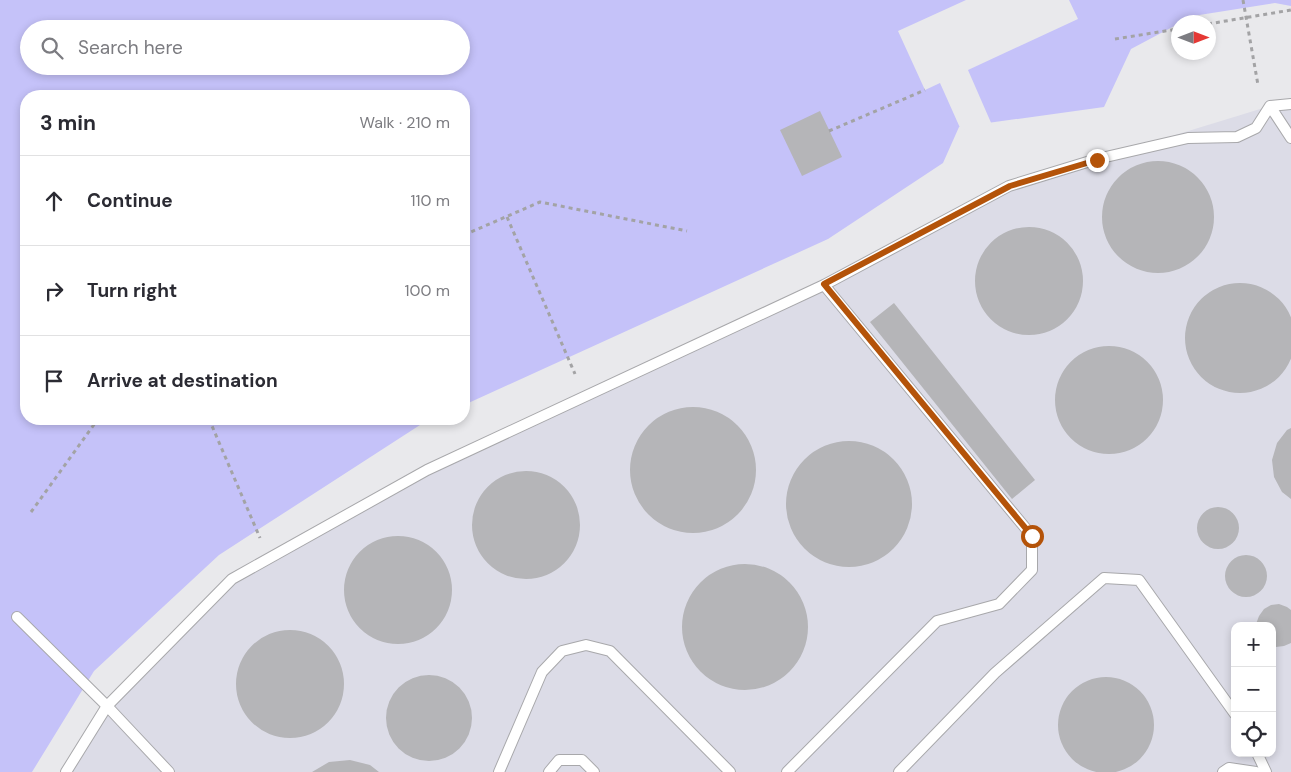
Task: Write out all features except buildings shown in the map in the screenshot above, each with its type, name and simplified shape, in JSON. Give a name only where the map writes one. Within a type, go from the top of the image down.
[{"type":"lane","points":[[1270,106],[1291,104]]},
{"type":"lane","points":[[1270,106],[1291,138]]},
{"type":"lane","points":[[66,772],[107,706],[232,579],[427,470],[824,284],[1010,186],[1097,160],[1188,138],[1237,137],[1256,128],[1270,106]]},
{"type":"lane","points":[[786,772],[937,621],[999,604],[1032,570],[1032,536],[824,284]]},
{"type":"lane","points":[[899,772],[995,673],[1104,578],[1139,580],[1234,712]]},
{"type":"lane","points":[[17,617],[107,706],[169,772]]},
{"type":"lane","points":[[499,772],[542,672],[562,652],[586,645],[610,652],[730,772]]},
{"type":"lane","points":[[1259,757],[1266,772]]},
{"type":"lane","points":[[549,772],[559,760],[582,760],[594,772]]},
{"type":"lane","points":[[1223,772],[1229,768],[1256,772]]},
{"type":"path","points":[[1243,0],[1258,85]]},
{"type":"path","points":[[1216,23],[1291,10]]},
{"type":"path","points":[[1115,39],[1171,30]]},
{"type":"path","points":[[829,131],[925,90]]},
{"type":"path","points":[[470,233],[540,202],[687,231]]},
{"type":"path","points":[[507,217],[575,374]]},
{"type":"path","points":[[30,512],[94,425]]},
{"type":"path","points":[[212,425],[260,538]]},
{"type":"shaded area","points":[[1291,105],[1291,772],[66,772],[107,706],[232,579],[427,470],[824,285],[1009,186],[1270,106]]},
{"type":"water","points":[[0,0],[1291,0],[1291,6],[1275,3],[1199,15],[1171,15],[1171,28],[1131,49],[1104,107],[959,127],[943,163],[828,239],[470,402],[470,90],[20,90],[20,425],[420,425],[219,555],[94,671],[32,772],[0,772]]},
{"type":"pier","points":[[966,0],[1069,0],[1078,19],[968,70],[992,125],[961,130],[940,83],[925,90],[898,31]]},
{"type":"route","points":[[1032,536],[824,284],[1010,186],[1097,160]]}]
